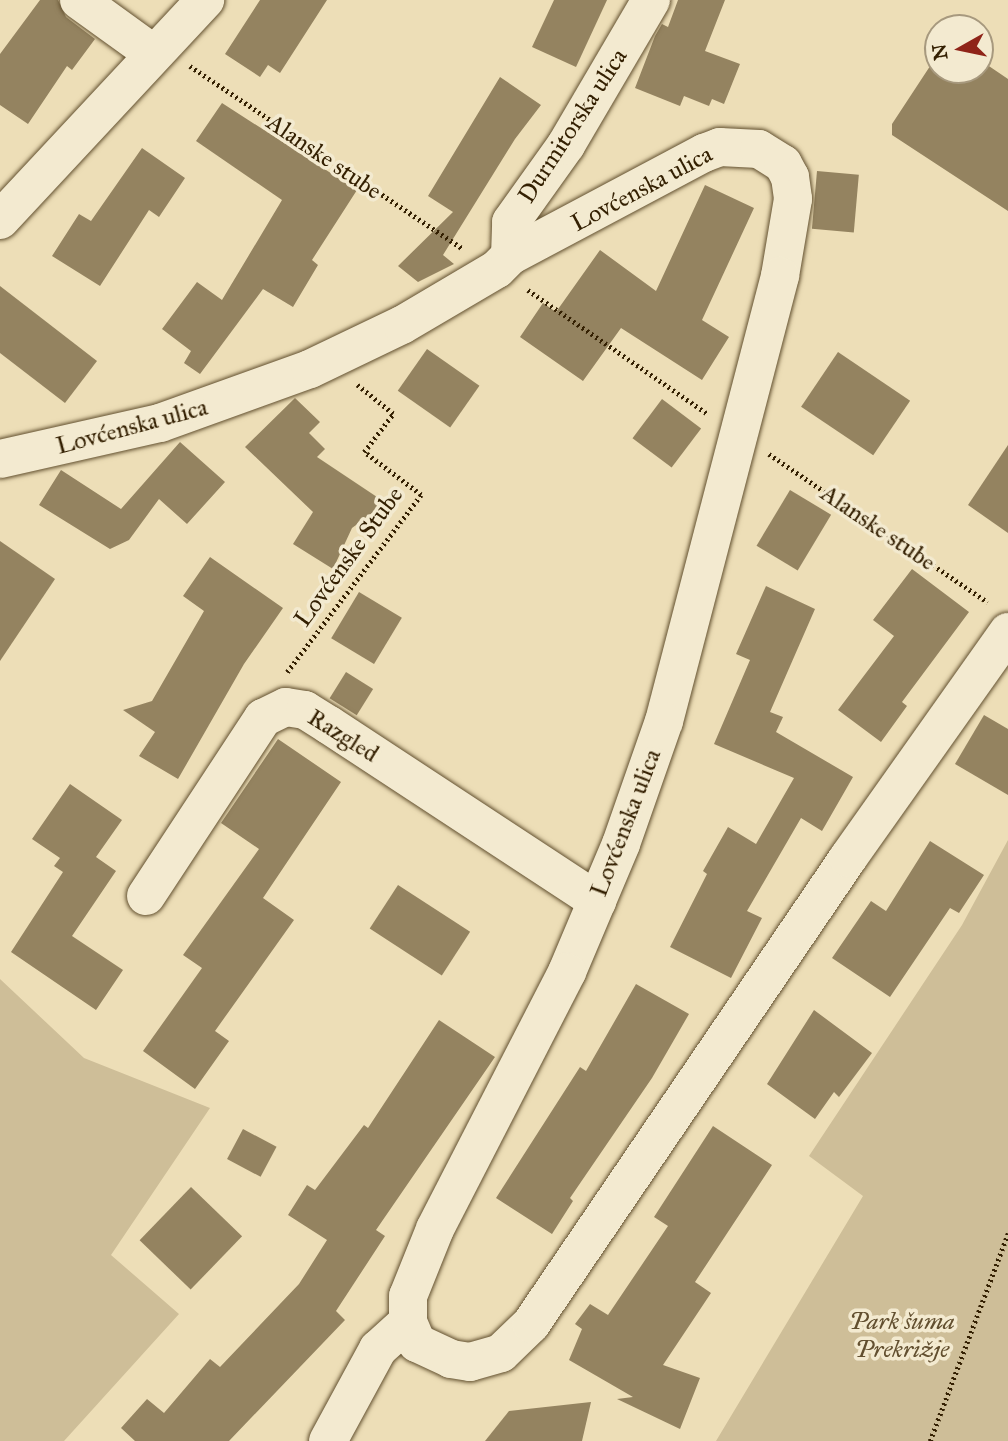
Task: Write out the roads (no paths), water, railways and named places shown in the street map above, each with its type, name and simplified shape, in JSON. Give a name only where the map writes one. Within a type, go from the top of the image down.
[{"type":"street","points":[[79,0],[168,57]]},
{"type":"street","points":[[0,220],[168,57],[205,0]]},
{"type":"street","name":"Durmitorska ulica","points":[[517,272],[511,222],[566,145],[651,0]]},
{"type":"street","name":"Lovćenska ulica","points":[[0,459],[160,423],[327,361],[450,299],[517,272],[720,147],[759,149],[783,164],[790,177],[793,200],[780,276],[756,359],[722,511],[664,721],[597,901],[535,1039],[415,1272],[408,1296],[408,1322]]},
{"type":"street","points":[[328,1441],[378,1349],[408,1322],[417,1343],[452,1359],[484,1359],[516,1342],[575,1264],[848,858],[1000,619]]},
{"type":"street","name":"Razgled","points":[[146,895],[258,724],[286,707],[317,717],[597,901]]},
{"type":"park label","name":"Park šuma Prekrižje","points":[[902,1336]]}]
